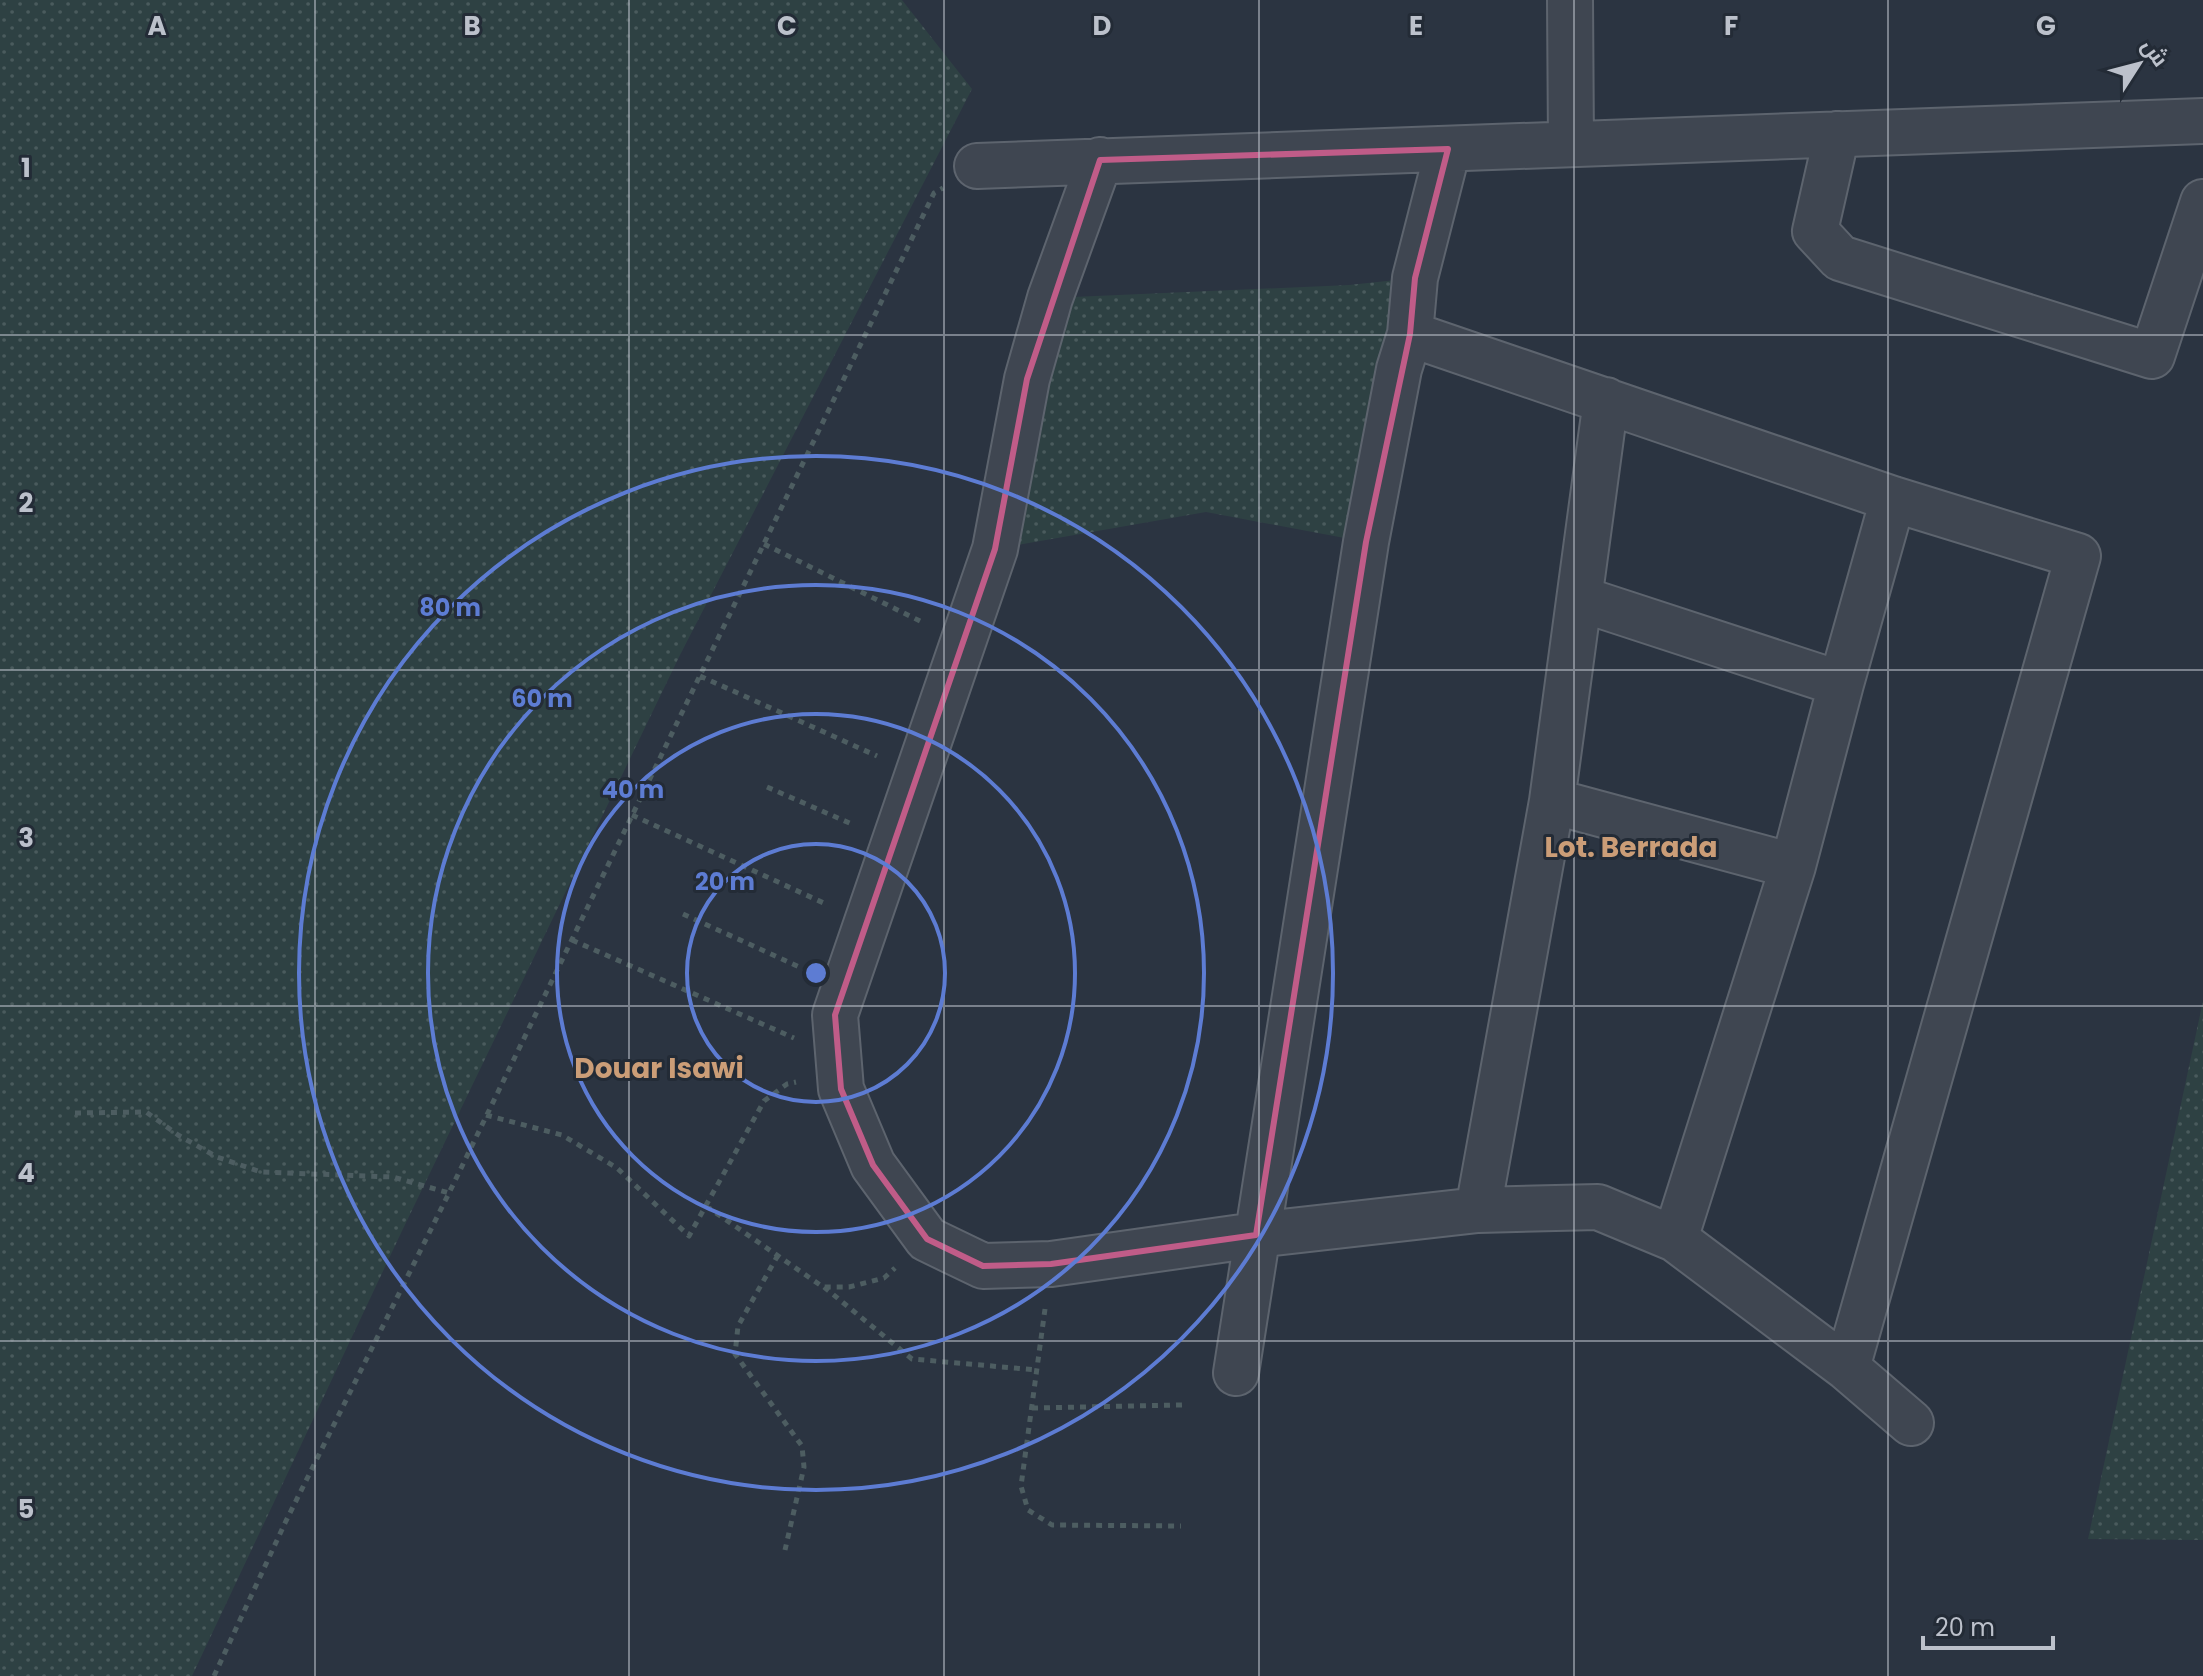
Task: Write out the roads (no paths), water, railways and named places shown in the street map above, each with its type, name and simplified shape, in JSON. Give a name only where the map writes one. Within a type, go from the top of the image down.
[{"type":"street","points":[[1570,0],[1571,144]]},
{"type":"street","points":[[977,166],[2203,121]]},
{"type":"street","points":[[1837,134],[1815,231],[1840,258],[2152,356],[2203,202]]},
{"type":"street","points":[[1236,1373],[1366,542],[1399,369],[1410,334],[1415,278],[1448,149]]},
{"type":"street","points":[[1100,160],[1050,298],[1027,379],[995,549],[835,1015],[841,1089],[873,1165],[927,1239],[983,1266],[1051,1264],[1256,1235],[1478,1210],[1598,1207],[1675,1239],[1847,1368],[1911,1423]]},
{"type":"street","points":[[1410,334],[1893,499],[2078,556],[1847,1368]]},
{"type":"street","points":[[1478,1210],[1552,801],[1606,400]]},
{"type":"street","points":[[1675,1239],[1793,866],[1893,499]]},
{"type":"street","points":[[1581,599],[1841,684]]},
{"type":"street","points":[[1552,801],[1793,866]]},
{"type":"district","name":"Lot. Berrada","points":[[1631,847]]},
{"type":"district","name":"Douar Isawi","points":[[659,1068]]}]
